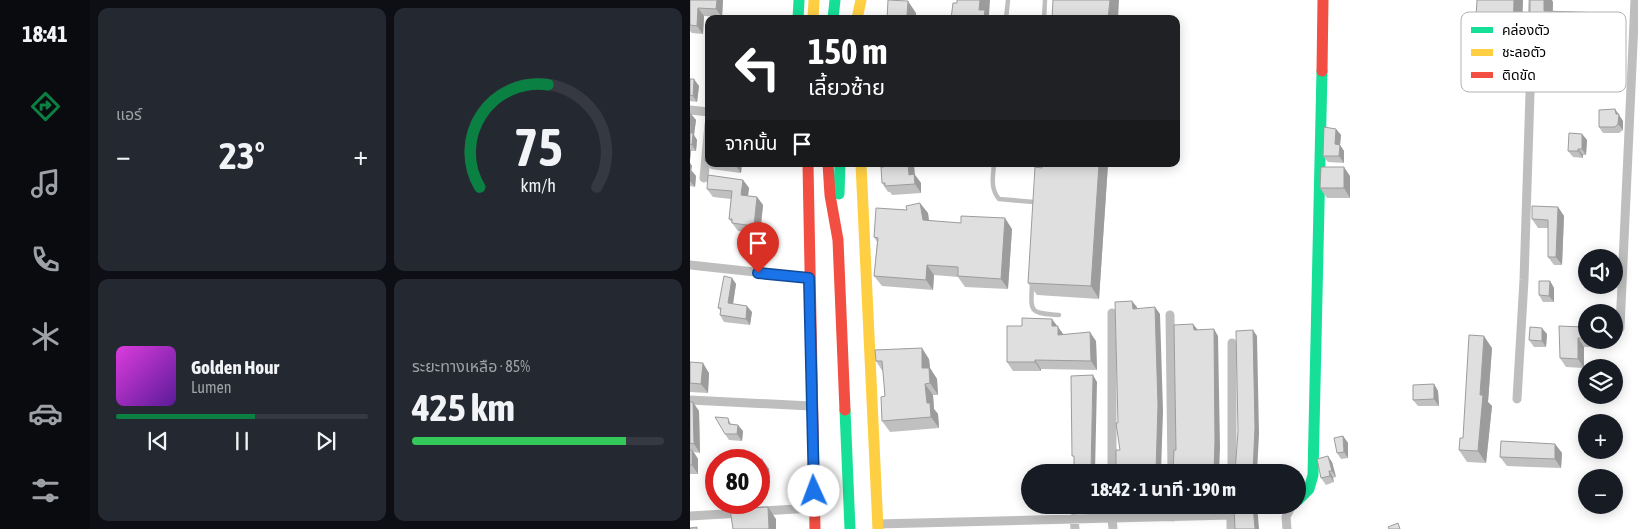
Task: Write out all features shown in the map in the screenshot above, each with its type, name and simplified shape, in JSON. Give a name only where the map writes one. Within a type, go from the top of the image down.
[{"type":"main road","points":[[798,15],[799,0]]},
{"type":"main road","points":[[813,15],[814,0]]},
{"type":"main road","points":[[833,15],[835,0]]},
{"type":"main road","points":[[858,15],[861,0]]},
{"type":"main road","points":[[864,15],[866,0]]},
{"type":"main road","points":[[1306,492],[1309,489],[1313,474],[1323,0]]},
{"type":"main road","points":[[808,167],[811,406],[815,529]]},
{"type":"main road","points":[[828,167],[830,195],[838,240]]},
{"type":"main road","points":[[840,167],[838,240],[850,529]]},
{"type":"main road","points":[[861,167],[878,526]]},
{"type":"street","points":[[1621,304],[1635,0]]},
{"type":"street","points":[[1517,399],[1524,280],[1530,92]]},
{"type":"street","points":[[690,110],[705,112]]},
{"type":"street","points":[[704,178],[705,167]]},
{"type":"street","points":[[690,265],[809,278]]},
{"type":"street","points":[[1112,313],[1112,464]]},
{"type":"street","points":[[1170,315],[1172,464]]},
{"type":"street","points":[[1232,343],[1232,464]]},
{"type":"street","points":[[690,400],[811,406]]},
{"type":"street","points":[[690,516],[814,508]]},
{"type":"street","points":[[1112,514],[1112,529]]},
{"type":"street","points":[[1287,529],[1288,514]]},
{"type":"street","points":[[878,526],[1074,518],[1231,515],[1231,529]]},
{"type":"street","points":[[1074,518],[1075,529]]},
{"type":"lane","points":[[1006,15],[1008,0]]},
{"type":"lane","points":[[1044,15],[1046,0]]},
{"type":"lane","points":[[994,167],[992,183],[994,192],[999,199],[1034,202]]},
{"type":"lane","points":[[1034,193],[1034,212]]},
{"type":"lane","points":[[1032,277],[1031,306],[1034,311],[1038,314],[1059,315]]},
{"type":"building","points":[[690,0],[717,0],[716,9],[698,8],[697,26],[690,25]]},
{"type":"building","points":[[888,0],[908,1],[907,15],[887,15]]},
{"type":"building","points":[[957,0],[980,0],[979,10],[985,10],[984,15],[952,15],[953,3],[957,3]]},
{"type":"building","points":[[1053,0],[1110,0],[1108,15],[1052,15]]},
{"type":"building","points":[[1477,0],[1514,0],[1514,12],[1476,12]]},
{"type":"building","points":[[1530,0],[1544,0],[1544,11],[1574,12],[1530,12]]},
{"type":"building","points":[[690,79],[694,79],[693,96],[690,95]]},
{"type":"building","points":[[1615,109],[1616,114],[1619,114],[1618,124],[1615,127],[1599,127],[1599,110]]},
{"type":"building","points":[[1324,127],[1336,129],[1335,144],[1340,145],[1339,156],[1323,156]]},
{"type":"building","points":[[690,133],[693,133],[692,145],[690,144]]},
{"type":"building","points":[[1569,133],[1582,134],[1582,149],[1568,151]]},
{"type":"building","points":[[881,167],[908,167],[909,175],[914,174],[915,184],[885,186],[885,183],[882,183]]},
{"type":"building","points":[[1035,167],[1099,167],[1091,286],[1028,283]]},
{"type":"building","points":[[1321,167],[1344,167],[1344,188],[1320,188]]},
{"type":"building","points":[[708,175],[743,180],[741,195],[757,197],[754,226],[732,223],[732,219],[729,219],[732,191],[707,189]]},
{"type":"building","points":[[920,203],[923,220],[961,223],[961,216],[1005,218],[1001,279],[958,276],[958,267],[927,265],[926,280],[874,276],[878,238],[874,237],[876,208],[907,210],[906,206]]},
{"type":"building","points":[[1532,206],[1558,207],[1556,257],[1548,257],[1548,220],[1532,219]]},
{"type":"building","points":[[724,276],[732,278],[728,303],[747,306],[746,319],[720,315],[721,308],[718,308]]},
{"type":"building","points":[[1539,281],[1550,281],[1549,296],[1539,295]]},
{"type":"building","points":[[1132,301],[1133,309],[1155,307],[1158,405],[1156,464],[1116,464],[1116,450],[1120,450],[1116,423],[1118,423],[1115,302]]},
{"type":"building","points":[[1022,318],[1052,319],[1052,326],[1058,326],[1058,335],[1090,332],[1091,361],[1035,360],[1035,362],[1007,362],[1007,326],[1022,326]]},
{"type":"building","points":[[1193,324],[1194,330],[1214,329],[1214,464],[1173,464],[1174,450],[1176,450],[1174,325]]},
{"type":"building","points":[[1559,326],[1578,327],[1578,359],[1560,358]]},
{"type":"building","points":[[1530,327],[1542,328],[1542,341],[1529,340]]},
{"type":"building","points":[[1253,330],[1255,427],[1253,464],[1236,464],[1238,431],[1236,331]]},
{"type":"building","points":[[1469,335],[1484,336],[1480,395],[1483,395],[1478,451],[1459,450],[1460,438],[1463,438]]},
{"type":"building","points":[[922,348],[922,368],[929,368],[930,383],[925,384],[927,403],[930,403],[931,417],[882,421],[881,397],[885,396],[882,361],[876,361],[875,350]]},
{"type":"building","points":[[690,362],[703,363],[701,384],[690,383]]},
{"type":"building","points":[[1093,375],[1091,464],[1074,464],[1074,456],[1072,456],[1071,376]]},
{"type":"building","points":[[1434,384],[1434,399],[1413,400],[1413,385]]},
{"type":"building","points":[[690,402],[693,402],[694,444],[690,443]]},
{"type":"building","points":[[715,417],[728,418],[729,424],[738,425],[737,434],[725,434]]},
{"type":"building","points":[[1343,436],[1344,452],[1337,453],[1334,438]]},
{"type":"building","points":[[1501,441],[1555,444],[1555,459],[1500,457]]},
{"type":"building","points":[[690,450],[692,450],[692,465],[690,465]]},
{"type":"building","points":[[1328,456],[1332,471],[1329,471],[1330,476],[1321,478],[1317,459]]},
{"type":"building","points":[[731,514],[768,514],[769,529],[733,529]]},
{"type":"building","points":[[1234,514],[1254,514],[1255,529],[1235,529]]},
{"type":"building","points":[[1398,523],[1400,529],[1389,529],[1388,527]]},
{"type":"traffic: fast","points":[[798,15],[799,0]]},
{"type":"traffic: fast","points":[[833,15],[835,0]]},
{"type":"traffic: fast","points":[[1306,492],[1309,489],[1313,475],[1322,71]]},
{"type":"traffic: fast","points":[[839,194],[840,167]]},
{"type":"traffic: fast","points":[[845,410],[850,529]]},
{"type":"traffic: slow","points":[[813,15],[814,0]]},
{"type":"traffic: slow","points":[[858,15],[861,0]]},
{"type":"traffic: slow","points":[[861,167],[878,529]]},
{"type":"traffic: jam","points":[[1322,71],[1323,0]]},
{"type":"traffic: jam","points":[[808,167],[815,529]]},
{"type":"traffic: jam","points":[[828,167],[830,195],[838,240],[845,410]]},
{"type":"route","points":[[758,273],[809,278],[814,491]]}]
